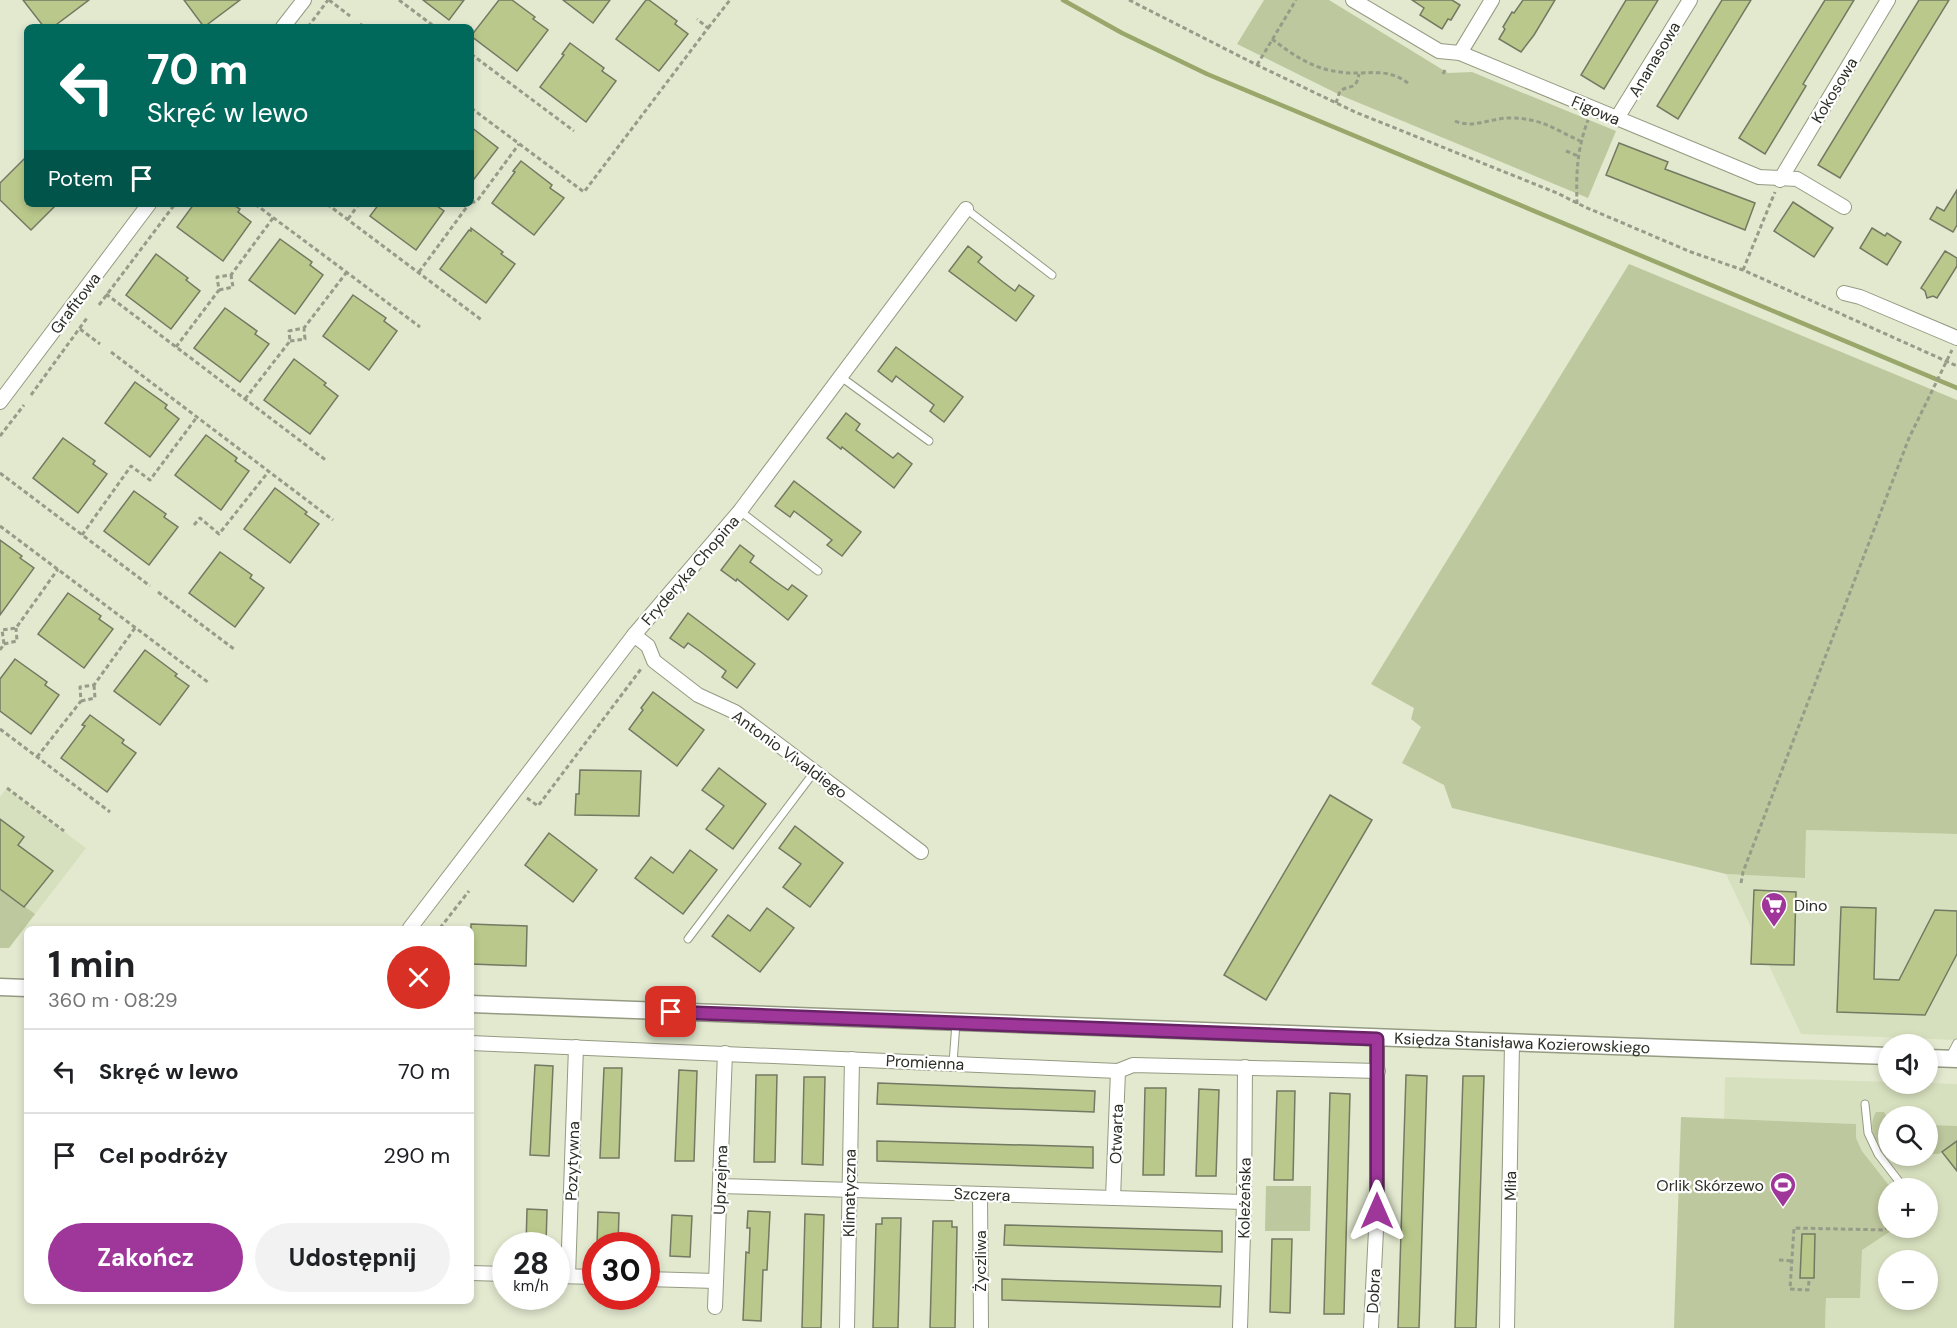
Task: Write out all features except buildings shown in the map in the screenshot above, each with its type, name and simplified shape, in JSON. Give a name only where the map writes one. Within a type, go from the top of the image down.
[{"type":"street","points":[[285,24],[304,0]]},
{"type":"street","name":"Figowa","points":[[1353,0],[1439,51],[1460,53],[1760,177],[1780,180],[1797,179],[1844,207]]},
{"type":"street","points":[[1460,53],[1492,0]]},
{"type":"street","name":"Ananasowa","points":[[1617,118],[1690,0]]},
{"type":"street","name":"Kokosowa","points":[[1780,180],[1888,0]]},
{"type":"street","name":"Grafitowa","points":[[0,402],[147,207]]},
{"type":"street","name":"Fryderyka Chopina","points":[[412,926],[634,635],[740,511],[966,209]]},
{"type":"street","points":[[1844,293],[1860,297],[1955,342]]},
{"type":"street","name":"Antonio Vivaldiego","points":[[634,635],[648,645],[654,661],[698,695],[735,712],[921,852]]},
{"type":"street","points":[[0,987],[24,988]]},
{"type":"street","name":"Księdza Stanisława Kozierowskiego","points":[[474,1004],[1878,1056]]},
{"type":"street","name":"Dobra","points":[[1371,1328],[1377,1211],[1377,1039]]},
{"type":"street","name":"Promienna","points":[[474,1042],[1118,1071],[1133,1065],[1378,1071]]},
{"type":"street","name":"Miła","points":[[1507,1328],[1512,1043]]},
{"type":"street","name":"Pozytywna","points":[[565,1232],[576,1047]]},
{"type":"street","name":"Uprzejma","points":[[715,1307],[724,1053]]},
{"type":"street","points":[[1938,1058],[1953,1059]]},
{"type":"street","name":"Klimatyczna","points":[[847,1328],[852,1059]]},
{"type":"street","name":"Koleżeńska","points":[[1240,1328],[1245,1202],[1245,1067]]},
{"type":"street","name":"Otwarta","points":[[1113,1198],[1118,1071]]},
{"type":"street","name":"Szczera","points":[[720,1186],[1245,1202]]},
{"type":"street","name":"Życzliwa","points":[[980,1194],[981,1328]]},
{"type":"street","points":[[474,1273],[492,1274]]},
{"type":"street","points":[[660,1279],[716,1281]]},
{"type":"street","points":[[981,1328],[992,1328]]},
{"type":"lane","points":[[966,209],[1052,275]]},
{"type":"lane","points":[[841,377],[929,441]]},
{"type":"lane","points":[[740,511],[818,571]]},
{"type":"lane","points":[[688,939],[815,771]]},
{"type":"lane","points":[[953,1063],[956,1023]]},
{"type":"lane","points":[[1953,1059],[1957,1043]]},
{"type":"lane","points":[[1865,1104],[1868,1132],[1878,1154],[1896,1178]]},
{"type":"path","points":[[310,24],[329,0],[350,16]]},
{"type":"path","points":[[399,0],[431,24]]},
{"type":"path","points":[[474,110],[584,192],[730,0]]},
{"type":"path","points":[[1129,0],[1336,103],[1692,252],[1743,270],[1957,366]]},
{"type":"path","points":[[1257,65],[1296,0]]},
{"type":"path","points":[[697,19],[708,28]]},
{"type":"path","points":[[1272,39],[1296,57],[1317,67],[1359,74],[1390,73],[1408,83]]},
{"type":"path","points":[[474,56],[574,131]]},
{"type":"path","points":[[1443,74],[1446,68]]},
{"type":"path","points":[[1336,103],[1340,91],[1354,86],[1359,74]]},
{"type":"path","points":[[1577,204],[1580,141],[1593,108]]},
{"type":"path","points":[[1455,121],[1468,125],[1496,119],[1533,120],[1546,123],[1580,141]]},
{"type":"path","points":[[1415,135],[1419,129]]},
{"type":"path","points":[[474,202],[519,144]]},
{"type":"path","points":[[1566,151],[1578,156]]},
{"type":"path","points":[[1569,159],[1572,153]]},
{"type":"path","points":[[1743,270],[1780,180]]},
{"type":"path","points":[[99,305],[173,207]]},
{"type":"path","points":[[259,207],[420,327]]},
{"type":"path","points":[[331,207],[483,321]]},
{"type":"path","points":[[348,219],[357,207]]},
{"type":"path","points":[[418,272],[468,207]]},
{"type":"path","points":[[219,290],[217,277],[231,275],[274,218]]},
{"type":"path","points":[[291,341],[289,331],[304,328],[347,272]]},
{"type":"path","points":[[176,347],[219,290],[233,287],[231,275]]},
{"type":"path","points":[[106,294],[327,461]]},
{"type":"path","points":[[31,395],[87,318]]},
{"type":"path","points":[[245,399],[291,341],[305,339],[304,328]]},
{"type":"path","points":[[80,329],[100,344]]},
{"type":"path","points":[[1742,884],[1743,872],[1909,438],[1955,342]]},
{"type":"path","points":[[111,352],[333,520]]},
{"type":"path","points":[[0,436],[24,405]]},
{"type":"path","points":[[82,535],[131,466],[150,480],[197,417]]},
{"type":"path","points":[[194,525],[200,518],[219,534],[269,471]]},
{"type":"path","points":[[0,473],[150,586]]},
{"type":"path","points":[[0,526],[208,683]]},
{"type":"path","points":[[0,650],[4,645],[17,641],[16,628],[58,569]]},
{"type":"path","points":[[158,592],[234,649]]},
{"type":"path","points":[[4,645],[2,630],[16,628]]},
{"type":"path","points":[[37,757],[81,701],[95,698],[94,685],[135,628]]},
{"type":"path","points":[[516,789],[538,806],[652,655]]},
{"type":"path","points":[[81,701],[80,687],[94,685]]},
{"type":"path","points":[[0,729],[110,812]]},
{"type":"path","points":[[7,789],[64,831]]},
{"type":"path","points":[[442,926],[469,891]]},
{"type":"path","points":[[1809,1281],[1808,1290],[1790,1289],[1794,1228],[1878,1230]]},
{"type":"path","points":[[1779,1260],[1792,1261]]},
{"type":"shaded area","points":[[1264,0],[1329,0],[1448,73],[1472,72],[1616,131],[1588,198],[1340,95],[1237,44]]},
{"type":"shaded area","points":[[1629,264],[1957,400],[1957,834],[1806,830],[1805,878],[1726,874],[1452,808],[1444,785],[1402,763],[1421,727],[1411,719],[1414,708],[1371,684]]},
{"type":"shaded area","points":[[6,789],[86,848],[22,931],[0,922],[0,797]]},
{"type":"shaded area","points":[[1806,830],[1957,834],[1957,1040],[1938,1039],[1938,1034],[1878,1034],[1878,1037],[1801,1034],[1726,874],[1805,878]]},
{"type":"shaded area","points":[[0,889],[35,914],[9,948],[0,948]]},
{"type":"shaded area","points":[[1725,1077],[1878,1082],[1878,1094],[1938,1094],[1938,1083],[1957,1084],[1957,1328],[1825,1328],[1826,1297],[1860,1298],[1861,1250],[1880,1238],[1938,1238],[1938,1178],[1883,1178],[1862,1151],[1856,1138],[1856,1124],[1724,1119]]},
{"type":"shaded area","points":[[1878,1112],[1878,1143],[1872,1129],[1873,1118]]},
{"type":"shaded area","name":"Orlik Skórzewo","points":[[1681,1117],[1856,1124],[1856,1138],[1862,1151],[1883,1178],[1878,1178],[1878,1238],[1880,1238],[1862,1250],[1860,1298],[1826,1298],[1825,1328],[1674,1328]]},
{"type":"shaded area","points":[[1938,1125],[1957,1126],[1957,1151],[1952,1144],[1939,1154]]},
{"type":"shaded area","points":[[1266,1186],[1311,1186],[1310,1231],[1265,1231]]},
{"type":"waterway","points":[[1063,0],[1122,33],[1207,74],[1957,388]]},
{"type":"place","name":"Dino","points":[[1774,928]]},
{"type":"place","name":"Orlik Skórzewo","points":[[1783,1208]]},
{"type":"route","points":[[671,1012],[1377,1039],[1377,1211]]}]
